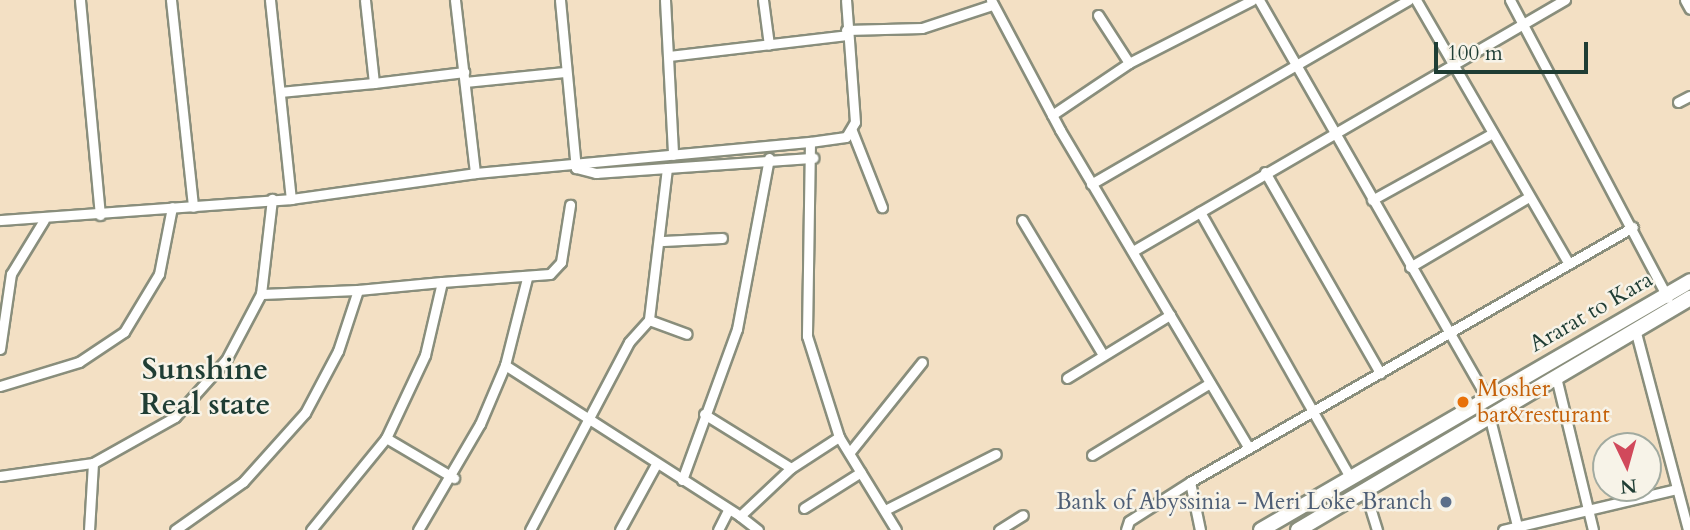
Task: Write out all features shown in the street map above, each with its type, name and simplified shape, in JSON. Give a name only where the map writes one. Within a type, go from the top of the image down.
[{"type":"main road","name":"Ararat to Kara","points":[[1261,530],[1690,281]]},
{"type":"main road","name":"Ararat to Kara","points":[[1298,530],[1690,298]]},
{"type":"street","points":[[80,0],[100,215]]},
{"type":"street","points":[[171,0],[193,207]]},
{"type":"street","points":[[270,0],[291,199]]},
{"type":"street","points":[[365,0],[374,83]]},
{"type":"street","points":[[455,0],[475,173]]},
{"type":"street","points":[[560,0],[571,163]]},
{"type":"street","points":[[665,0],[673,155]]},
{"type":"street","points":[[763,0],[769,45]]},
{"type":"street","points":[[846,0],[852,131],[881,207]]},
{"type":"street","points":[[1052,116],[1129,64],[1252,0]]},
{"type":"street","points":[[1259,0],[1487,398]]},
{"type":"street","points":[[1091,184],[1409,0]]},
{"type":"street","points":[[1416,0],[1569,264]]},
{"type":"street","points":[[1510,0],[1633,227],[1672,309]]},
{"type":"street","points":[[1133,251],[1451,62],[1523,26],[1564,0]]},
{"type":"street","points":[[1685,0],[1690,9]]},
{"type":"street","points":[[669,56],[847,33],[922,28],[991,3],[1091,184],[1249,448]]},
{"type":"street","points":[[1098,15],[1129,64]]},
{"type":"street","points":[[280,92],[374,83],[565,72]]},
{"type":"street","points":[[1678,103],[1690,96]]},
{"type":"street","points":[[0,220],[44,220],[172,207],[291,199],[475,173],[810,142],[852,131]]},
{"type":"street","points":[[1372,200],[1493,133]]},
{"type":"street","points":[[810,142],[814,158],[807,336],[839,437],[894,526],[883,530]]},
{"type":"street","points":[[571,163],[596,173],[769,158],[814,158]]},
{"type":"street","points":[[682,480],[737,329],[769,158]]},
{"type":"street","points":[[530,530],[629,342],[649,320],[663,241],[667,168]]},
{"type":"street","points":[[1265,172],[1380,373]]},
{"type":"street","points":[[1410,267],[1529,197]]},
{"type":"street","points":[[0,477],[93,463],[141,439],[201,394],[261,294],[272,199]]},
{"type":"street","points":[[261,294],[358,290],[550,274],[561,262],[570,205]]},
{"type":"street","points":[[0,386],[79,362],[124,332],[159,274],[172,207]]},
{"type":"street","points":[[1200,212],[1316,412],[1350,477]]},
{"type":"street","points":[[0,349],[11,274],[44,220]]},
{"type":"street","points":[[1022,220],[1103,355]]},
{"type":"street","points":[[1126,530],[1129,521],[1190,482],[1316,412],[1633,227]]},
{"type":"street","points":[[663,241],[722,238]]},
{"type":"street","points":[[418,530],[454,478],[505,365],[527,278]]},
{"type":"street","points":[[311,530],[386,438],[425,355],[442,282]]},
{"type":"street","points":[[175,530],[243,482],[305,413],[338,351],[358,290]]},
{"type":"street","points":[[1067,378],[1170,315]]},
{"type":"street","points":[[649,320],[687,334]]},
{"type":"street","points":[[1635,329],[1677,489],[1685,499],[1688,530]]},
{"type":"street","points":[[850,452],[922,362]]},
{"type":"street","points":[[505,365],[587,423],[740,516],[758,530]]},
{"type":"street","points":[[1556,377],[1593,530]]},
{"type":"street","points":[[1092,455],[1210,383]]},
{"type":"street","points":[[704,414],[791,468]]},
{"type":"street","points":[[1489,415],[1517,526]]},
{"type":"street","points":[[740,516],[791,468],[839,437]]},
{"type":"street","points":[[386,438],[454,478]]},
{"type":"street","points":[[885,510],[996,454]]},
{"type":"street","points":[[89,530],[93,463]]},
{"type":"street","points":[[620,530],[655,466]]},
{"type":"street","points":[[804,508],[861,472]]},
{"type":"street","points":[[1190,482],[1200,530]]},
{"type":"street","points":[[1503,530],[1677,489]]},
{"type":"street","points":[[1365,491],[1377,530]]},
{"type":"street","points":[[718,530],[728,510]]},
{"type":"street","points":[[999,530],[1023,515]]},
{"type":"place","name":"Mosher bar&resturant","points":[[1463,402]]},
{"type":"place","name":"Bank of Abyssinia - Meri Loke Branch","points":[[1446,502]]},
{"type":"district","name":"Sunshine Real state","points":[[205,387]]}]
